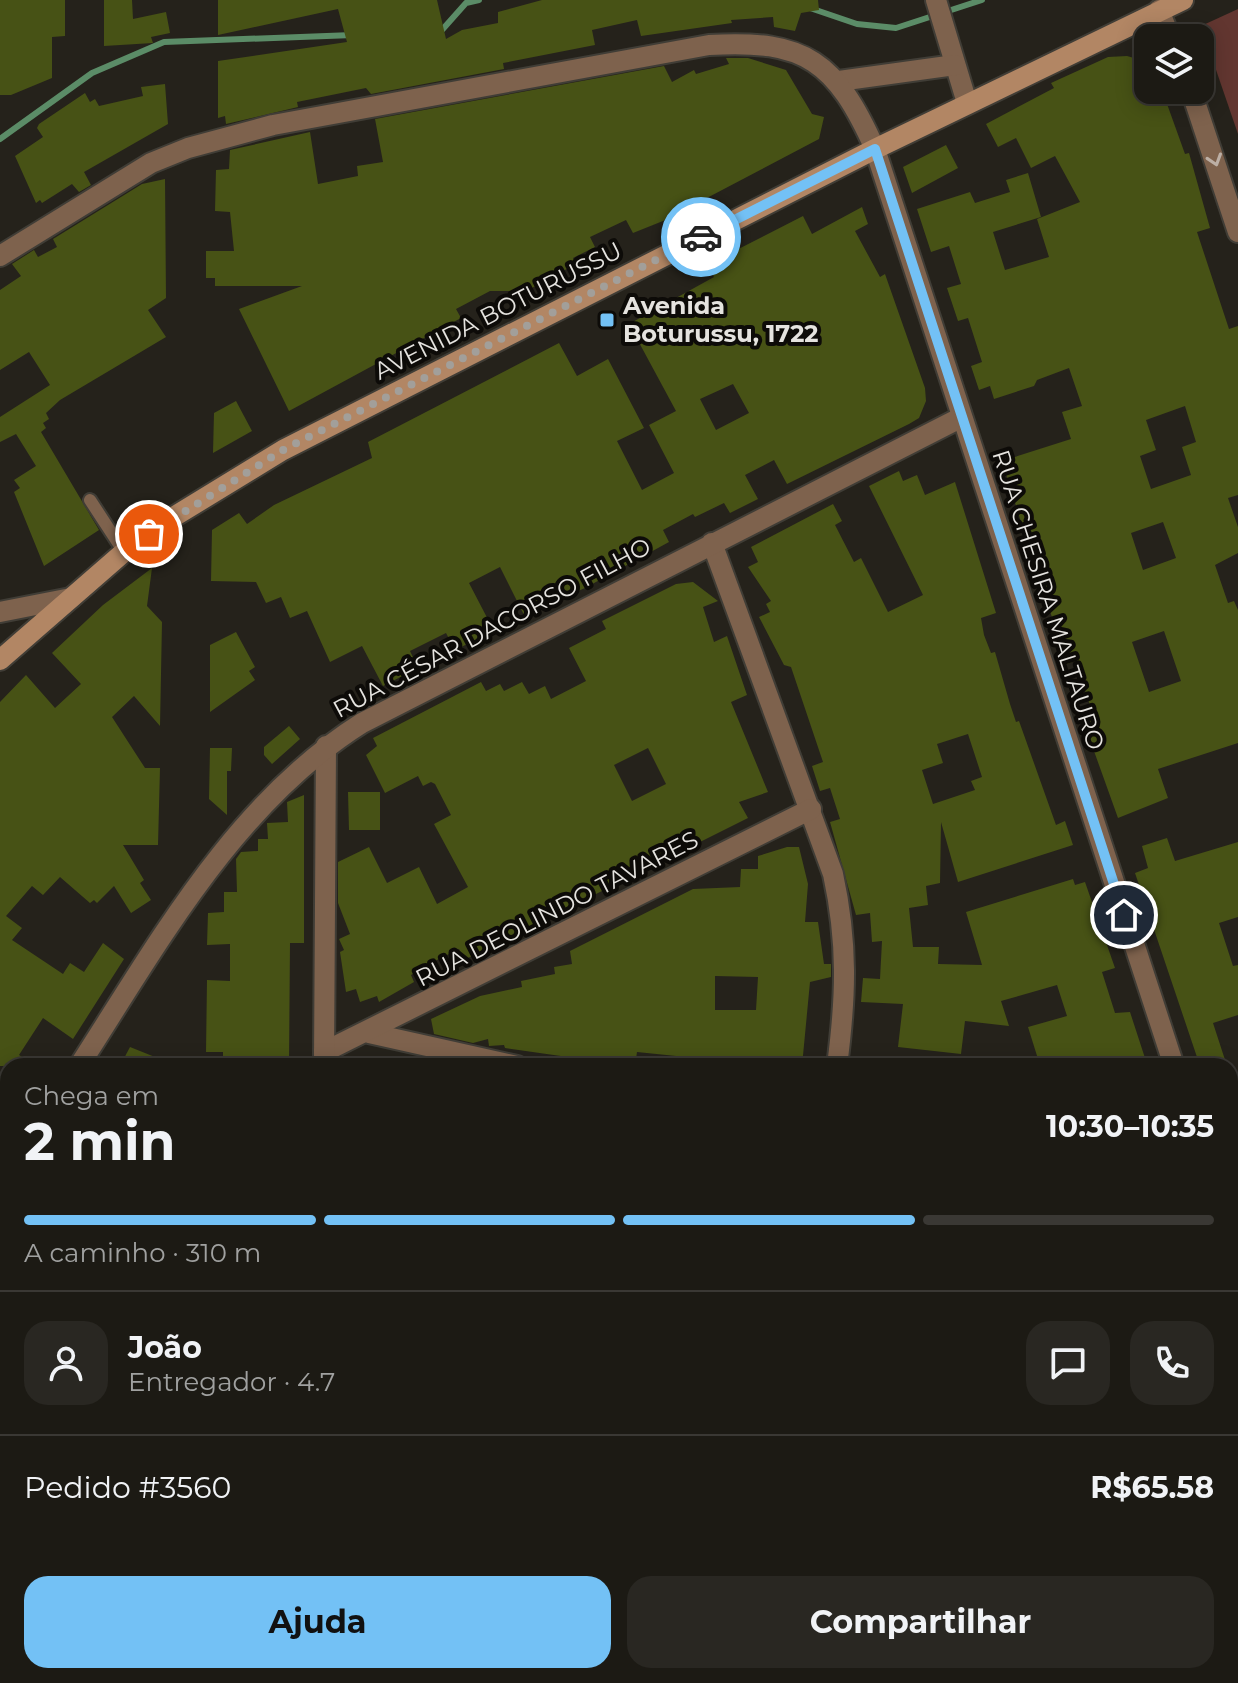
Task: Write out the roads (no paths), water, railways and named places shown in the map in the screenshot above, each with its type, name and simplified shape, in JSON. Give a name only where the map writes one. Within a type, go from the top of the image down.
[{"type":"main road","name":"AVENIDA BOTURUSSU","points":[[0,660],[124,552],[175,516],[283,450],[967,103],[1183,0]]},
{"type":"street","points":[[936,0],[967,103]]},
{"type":"street","points":[[1159,10],[1164,24]]},
{"type":"street","points":[[0,256],[151,163],[188,148],[273,125],[709,45],[750,42],[784,49],[812,61],[839,81],[953,58]]},
{"type":"street","name":"RUA CHESIRA MALTAURO","points":[[839,81],[875,149],[960,418],[1171,1058]]},
{"type":"street","points":[[1196,104],[1238,232]]},
{"type":"street","name":"RUA CÉSAR DACORSO FILHO","points":[[84,1058],[204,877],[278,789],[326,746],[362,723],[960,418]]},
{"type":"street","points":[[712,543],[833,874],[844,926],[847,978],[838,1058]]},
{"type":"street","points":[[0,612],[71,598]]},
{"type":"street","points":[[324,1058],[326,746]]},
{"type":"street","name":"RUA DEOLINDO TAVARES","points":[[326,1058],[369,1033],[811,809]]},
{"type":"street","points":[[369,1033],[481,1058]]},
{"type":"lane","points":[[90,500],[124,552]]},
{"type":"waterway","points":[[436,30],[442,30],[466,3],[479,0]]},
{"type":"waterway","points":[[805,0],[810,8],[857,24],[896,28],[982,0]]},
{"type":"waterway","points":[[0,139],[92,73],[164,42],[353,35]]},
{"type":"place","name":"Avenida Boturussu, 1722","points":[[607,320]]}]
